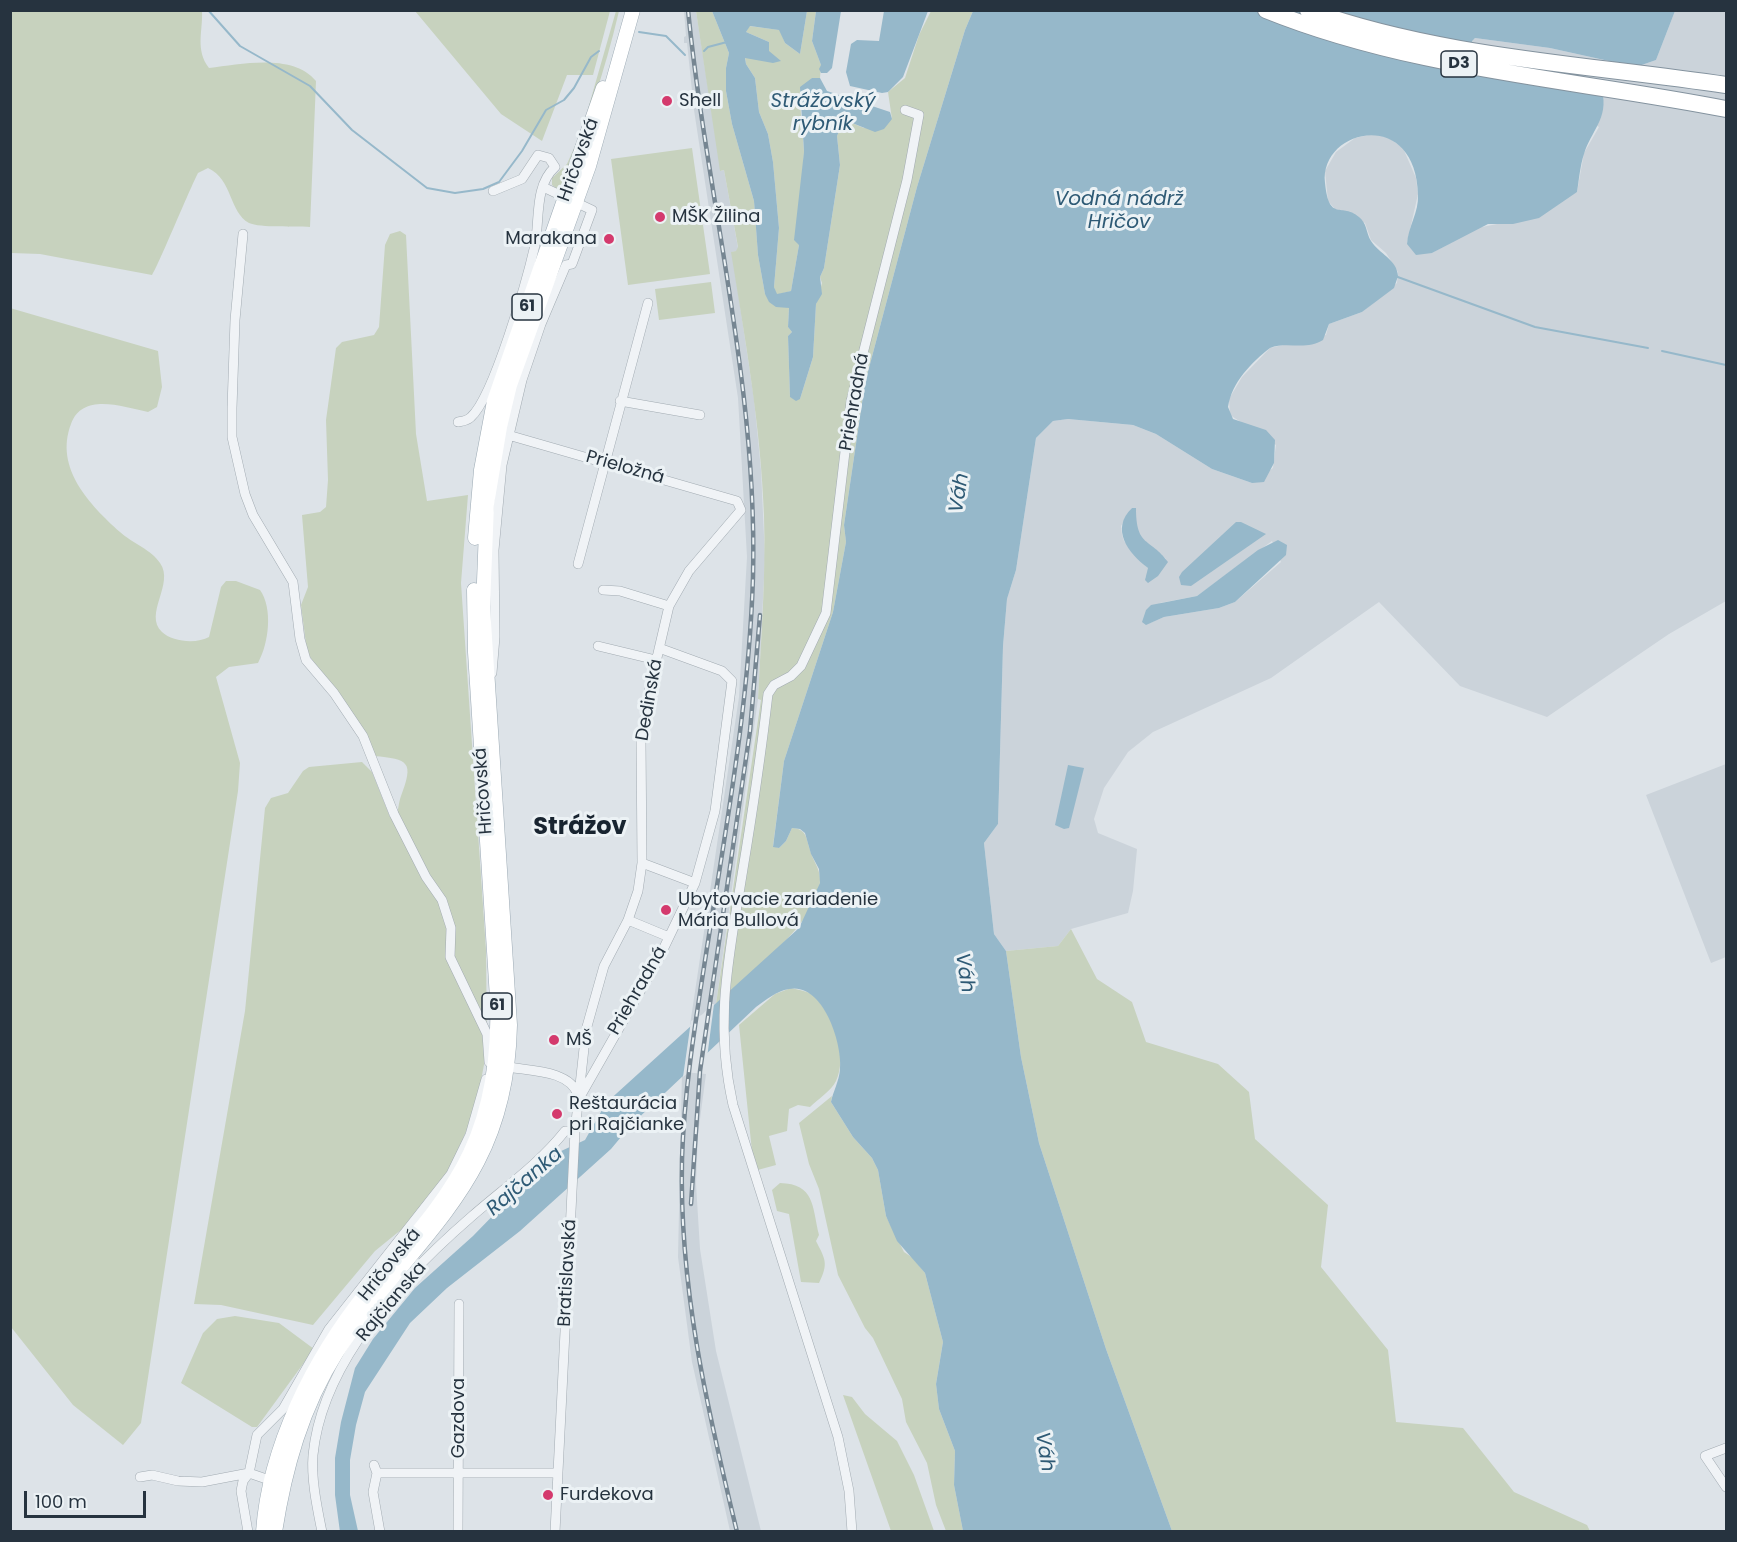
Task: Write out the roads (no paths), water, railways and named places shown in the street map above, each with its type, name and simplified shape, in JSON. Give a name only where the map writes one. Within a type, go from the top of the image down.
[{"type":"highway","name":"D3","points":[[1266,10],[1331,33],[1416,55],[1726,109]]},
{"type":"highway","name":"D3","points":[[1308,10],[1368,29],[1462,49],[1726,85]]},
{"type":"main road","name":"Hričovská","points":[[275,1532],[277,1482],[302,1420],[336,1354],[359,1321],[453,1205],[474,1171],[495,1124],[508,1067],[509,997],[483,573],[491,472],[510,385],[560,264],[571,199],[624,10]]},
{"type":"main road","name":"Hričovská","points":[[263,1532],[293,1417],[328,1348],[349,1315],[453,1183],[477,1138],[491,1092],[498,1028],[475,652],[474,573],[477,504],[483,456],[494,401],[607,108],[633,10]]},
{"type":"street","name":"Priehradná","points":[[852,1532],[849,1491],[837,1437],[730,1094],[723,1046],[724,994],[768,694],[772,687],[799,669],[826,613],[851,401],[907,180],[919,115],[905,110]]},
{"type":"street","points":[[458,422],[465,421],[472,416],[488,390],[530,266],[543,187],[549,173],[555,167],[549,158],[538,155],[522,179],[493,191]]},
{"type":"street","points":[[543,187],[571,199]]},
{"type":"street","name":"Hričovská","points":[[490,696],[495,647],[492,587],[495,523],[508,435],[560,264],[573,264],[592,210],[571,199]]},
{"type":"street","name":"Hričovská","points":[[243,234],[235,320],[232,437],[245,494],[253,515],[293,582],[300,639],[306,660],[334,693],[363,736],[394,814],[426,877],[442,900],[452,928],[450,957],[487,1034],[489,1053],[479,1110],[451,1174],[329,1329],[283,1409],[257,1435],[249,1473],[243,1481],[241,1491],[248,1532]]},
{"type":"street","points":[[578,564],[648,303]]},
{"type":"street","points":[[620,401],[700,415]]},
{"type":"street","name":"Prieložná","points":[[508,435],[737,501],[740,504]]},
{"type":"street","name":"Dedinská","points":[[579,1098],[580,1071],[593,999],[612,946],[628,920],[638,891],[642,863],[641,741],[669,606],[689,571],[739,516],[740,504]]},
{"type":"street","points":[[603,590],[620,591],[669,606]]},
{"type":"street","points":[[598,646],[656,660]]},
{"type":"street","name":"Priehradná","points":[[579,1098],[669,937],[695,883],[715,811],[732,683],[722,671],[659,648]]},
{"type":"street","points":[[642,863],[695,883]]},
{"type":"street","points":[[628,920],[669,937]]},
{"type":"street","points":[[508,1067],[563,1078],[573,1085],[579,1098]]},
{"type":"street","name":"Bratislavská","points":[[555,1532],[574,1135],[579,1098]]},
{"type":"street","name":"Rajčianska","points":[[322,1532],[313,1477],[313,1453],[324,1402],[345,1361],[393,1296],[431,1255],[471,1216],[510,1187],[565,1131],[574,1135]]},
{"type":"street","name":"Gazdova","points":[[458,1532],[459,1304]]},
{"type":"street","points":[[1726,1448],[1705,1456],[1726,1487]]},
{"type":"street","points":[[380,1532],[372,1492],[375,1469],[459,1473],[558,1473]]},
{"type":"street","points":[[140,1478],[152,1475],[196,1483],[249,1473],[277,1482]]},
{"type":"water","name":"Strážovský rybník","points":[[712,11],[807,11],[800,54],[785,43],[779,30],[750,26],[746,32],[769,42],[769,51],[781,61],[773,63],[745,58],[755,78],[759,112],[768,134],[773,162],[779,228],[774,287],[777,294],[791,291],[799,245],[794,240],[804,152],[800,87],[812,78],[820,78],[827,91],[890,112],[892,119],[884,129],[875,132],[847,121],[837,136],[840,165],[824,268],[820,277],[822,294],[816,304],[813,357],[800,399],[796,401],[790,397],[788,336],[792,332],[788,327],[789,308],[776,307],[769,302],[765,294],[758,255],[754,201],[732,124],[726,91],[726,68],[729,53]]},
{"type":"water","name":"Strážovský rybník","points":[[816,11],[841,11],[832,68],[827,73],[821,73],[819,69],[821,65],[812,41]]},
{"type":"water","name":"Strážovský rybník","points":[[884,11],[928,11],[903,77],[888,92],[882,93],[850,86],[846,72],[851,44],[857,40],[879,41]]},
{"type":"water","name":"Vodná nádrž Hričov","points":[[973,11],[1675,11],[1656,60],[1636,67],[1550,48],[1475,38],[1472,41],[1472,45],[1512,61],[1575,76],[1602,91],[1603,109],[1584,154],[1577,192],[1539,218],[1513,224],[1488,224],[1432,253],[1416,255],[1407,244],[1418,195],[1413,167],[1402,148],[1386,138],[1368,135],[1351,140],[1337,150],[1327,164],[1325,183],[1330,203],[1337,209],[1353,213],[1362,219],[1374,246],[1391,261],[1398,276],[1394,288],[1362,312],[1329,324],[1323,340],[1310,345],[1283,345],[1270,348],[1249,367],[1238,381],[1228,407],[1233,419],[1266,430],[1275,440],[1274,463],[1264,482],[1252,483],[1212,469],[1156,434],[1133,425],[1068,419],[1053,421],[1036,438],[1016,570],[1007,599],[1003,646],[998,824],[984,843],[994,934],[1006,951],[1021,1057],[1039,1143],[1106,1349],[1172,1531],[963,1531],[954,1485],[955,1451],[939,1409],[936,1384],[943,1342],[925,1273],[897,1241],[886,1216],[878,1170],[872,1158],[853,1137],[831,1102],[839,1074],[840,1059],[834,1031],[828,1017],[812,995],[801,989],[789,989],[775,994],[756,1007],[631,1125],[611,1149],[520,1231],[447,1288],[410,1323],[365,1392],[350,1460],[350,1495],[358,1531],[340,1532],[335,1495],[335,1458],[341,1422],[355,1368],[373,1339],[415,1288],[473,1236],[541,1166],[559,1152],[585,1140],[606,1103],[799,928],[820,883],[819,869],[811,854],[805,833],[800,829],[792,828],[786,841],[779,848],[773,847],[784,761],[833,612],[846,542],[844,525],[865,383],[917,187],[965,30]]},
{"type":"water","points":[[1132,508],[1136,508],[1138,530],[1141,536],[1168,562],[1158,576],[1148,583],[1145,580],[1148,568],[1128,548],[1122,532],[1122,524]]},
{"type":"water","points":[[1236,522],[1241,522],[1266,534],[1191,586],[1181,585],[1179,577],[1182,572]]},
{"type":"water","points":[[1278,540],[1287,545],[1286,555],[1235,602],[1219,608],[1164,617],[1146,625],[1142,622],[1146,610],[1151,605],[1197,596],[1258,550]]},
{"type":"water","points":[[1068,765],[1084,768],[1069,828],[1064,829],[1055,825]]},
{"type":"waterway","points":[[208,10],[240,46],[310,86],[352,130],[427,188],[455,193],[483,189],[499,182],[522,151],[546,110],[564,100],[574,88],[591,57],[599,51]]},
{"type":"waterway","points":[[639,32],[666,36],[685,55]]},
{"type":"waterway","points":[[704,51],[708,47],[727,42]]},
{"type":"waterway","points":[[1395,276],[1535,327],[1648,348]]},
{"type":"waterway","points":[[1662,351],[1726,365]]},
{"type":"railway","points":[[688,10],[696,81],[740,363],[748,434],[752,506],[751,626],[741,724],[693,1039],[682,1159],[682,1207],[690,1301],[715,1439],[737,1532]]},
{"type":"railway","points":[[691,1204],[700,1071],[750,731],[760,615]]},
{"type":"place","name":"Shell","points":[[667,101]]},
{"type":"place","name":"MŠK Žilina","points":[[660,217]]},
{"type":"place","name":"Marakana","points":[[609,239]]},
{"type":"place","name":"Ubytovacie zariadenie Mária Bullová","points":[[666,910]]},
{"type":"place","name":"MŠ","points":[[554,1040]]},
{"type":"place","name":"Reštaurácia pri Rajčianke","points":[[557,1114]]},
{"type":"place","name":"Furdekova","points":[[548,1495]]},
{"type":"district","name":"Strážov","points":[[580,828]]},
{"type":"water label","name":"Váh","points":[[960,493]]},
{"type":"water label","name":"Váh","points":[[964,973]]},
{"type":"water label","name":"Rajčanka","points":[[525,1182]]},
{"type":"water label","name":"Váh","points":[[1044,1452]]}]
